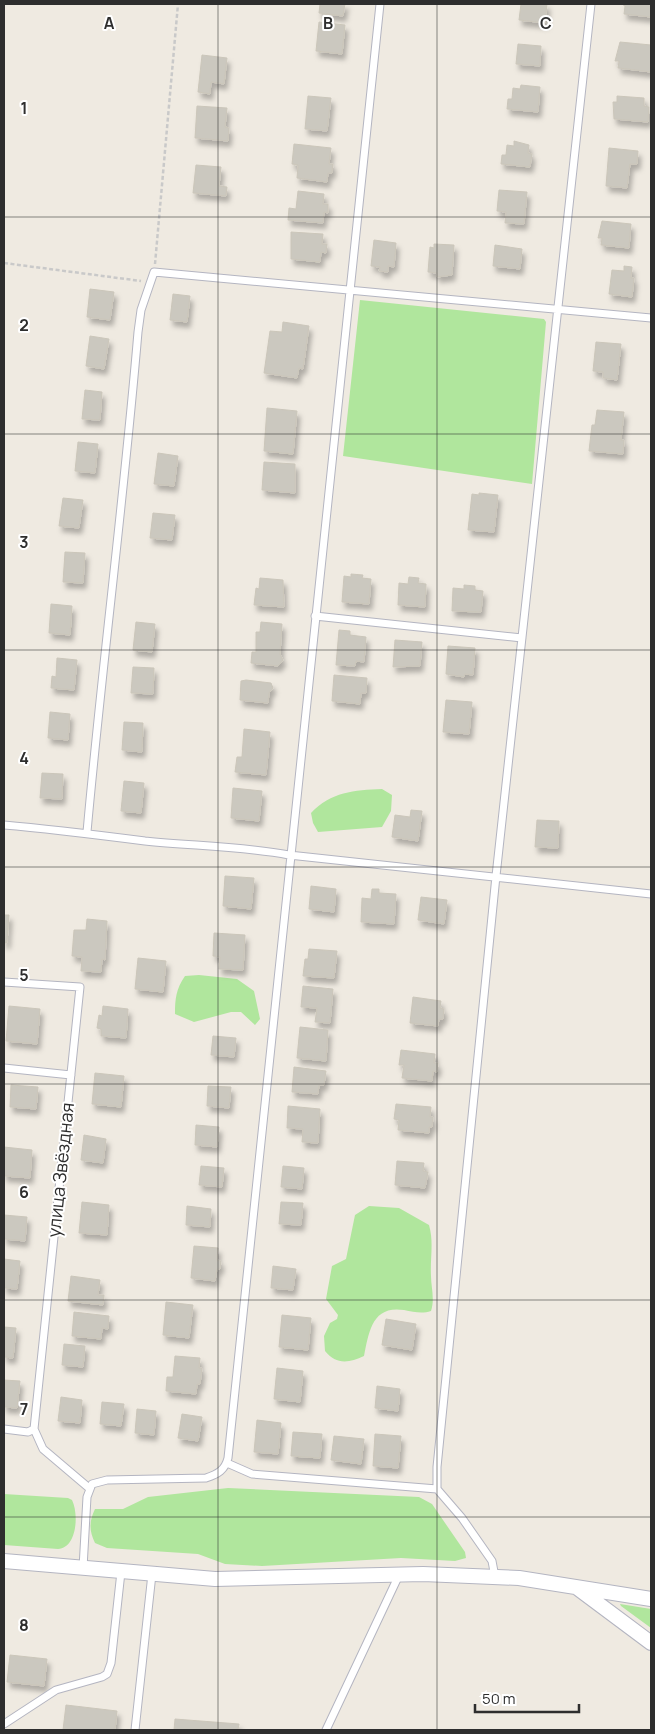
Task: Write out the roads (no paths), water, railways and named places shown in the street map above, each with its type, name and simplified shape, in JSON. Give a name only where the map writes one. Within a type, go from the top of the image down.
[{"type":"street","points":[[4,1561],[214,1579],[399,1575],[495,1577],[573,1585],[651,1599]]},
{"type":"street","points":[[573,1585],[651,1643]]},
{"type":"lane","points":[[83,1568],[88,1488],[94,1482],[107,1480],[206,1478],[218,1475],[227,1463],[289,856],[380,4]]},
{"type":"lane","points":[[495,1577],[492,1561],[462,1518],[437,1489],[437,1467],[496,876],[591,4]]},
{"type":"lane","points":[[87,832],[102,661],[126,471],[138,332],[141,310],[154,272],[651,318]]},
{"type":"lane","points":[[315,616],[522,638]]},
{"type":"lane","points":[[4,824],[87,832],[146,841],[254,849],[289,856],[496,876],[651,894]]},
{"type":"lane","name":"улица Звёздная","points":[[4,982],[80,987],[34,1428]]},
{"type":"lane","points":[[4,1068],[71,1075]]},
{"type":"lane","points":[[4,1429],[28,1432],[34,1428],[43,1449],[88,1488]]},
{"type":"lane","points":[[227,1463],[252,1474],[437,1489]]},
{"type":"lane","points":[[4,1724],[56,1690],[100,1678],[107,1674],[111,1663],[121,1572]]},
{"type":"lane","points":[[135,1730],[152,1574]]},
{"type":"lane","points":[[326,1730],[399,1575]]}]
